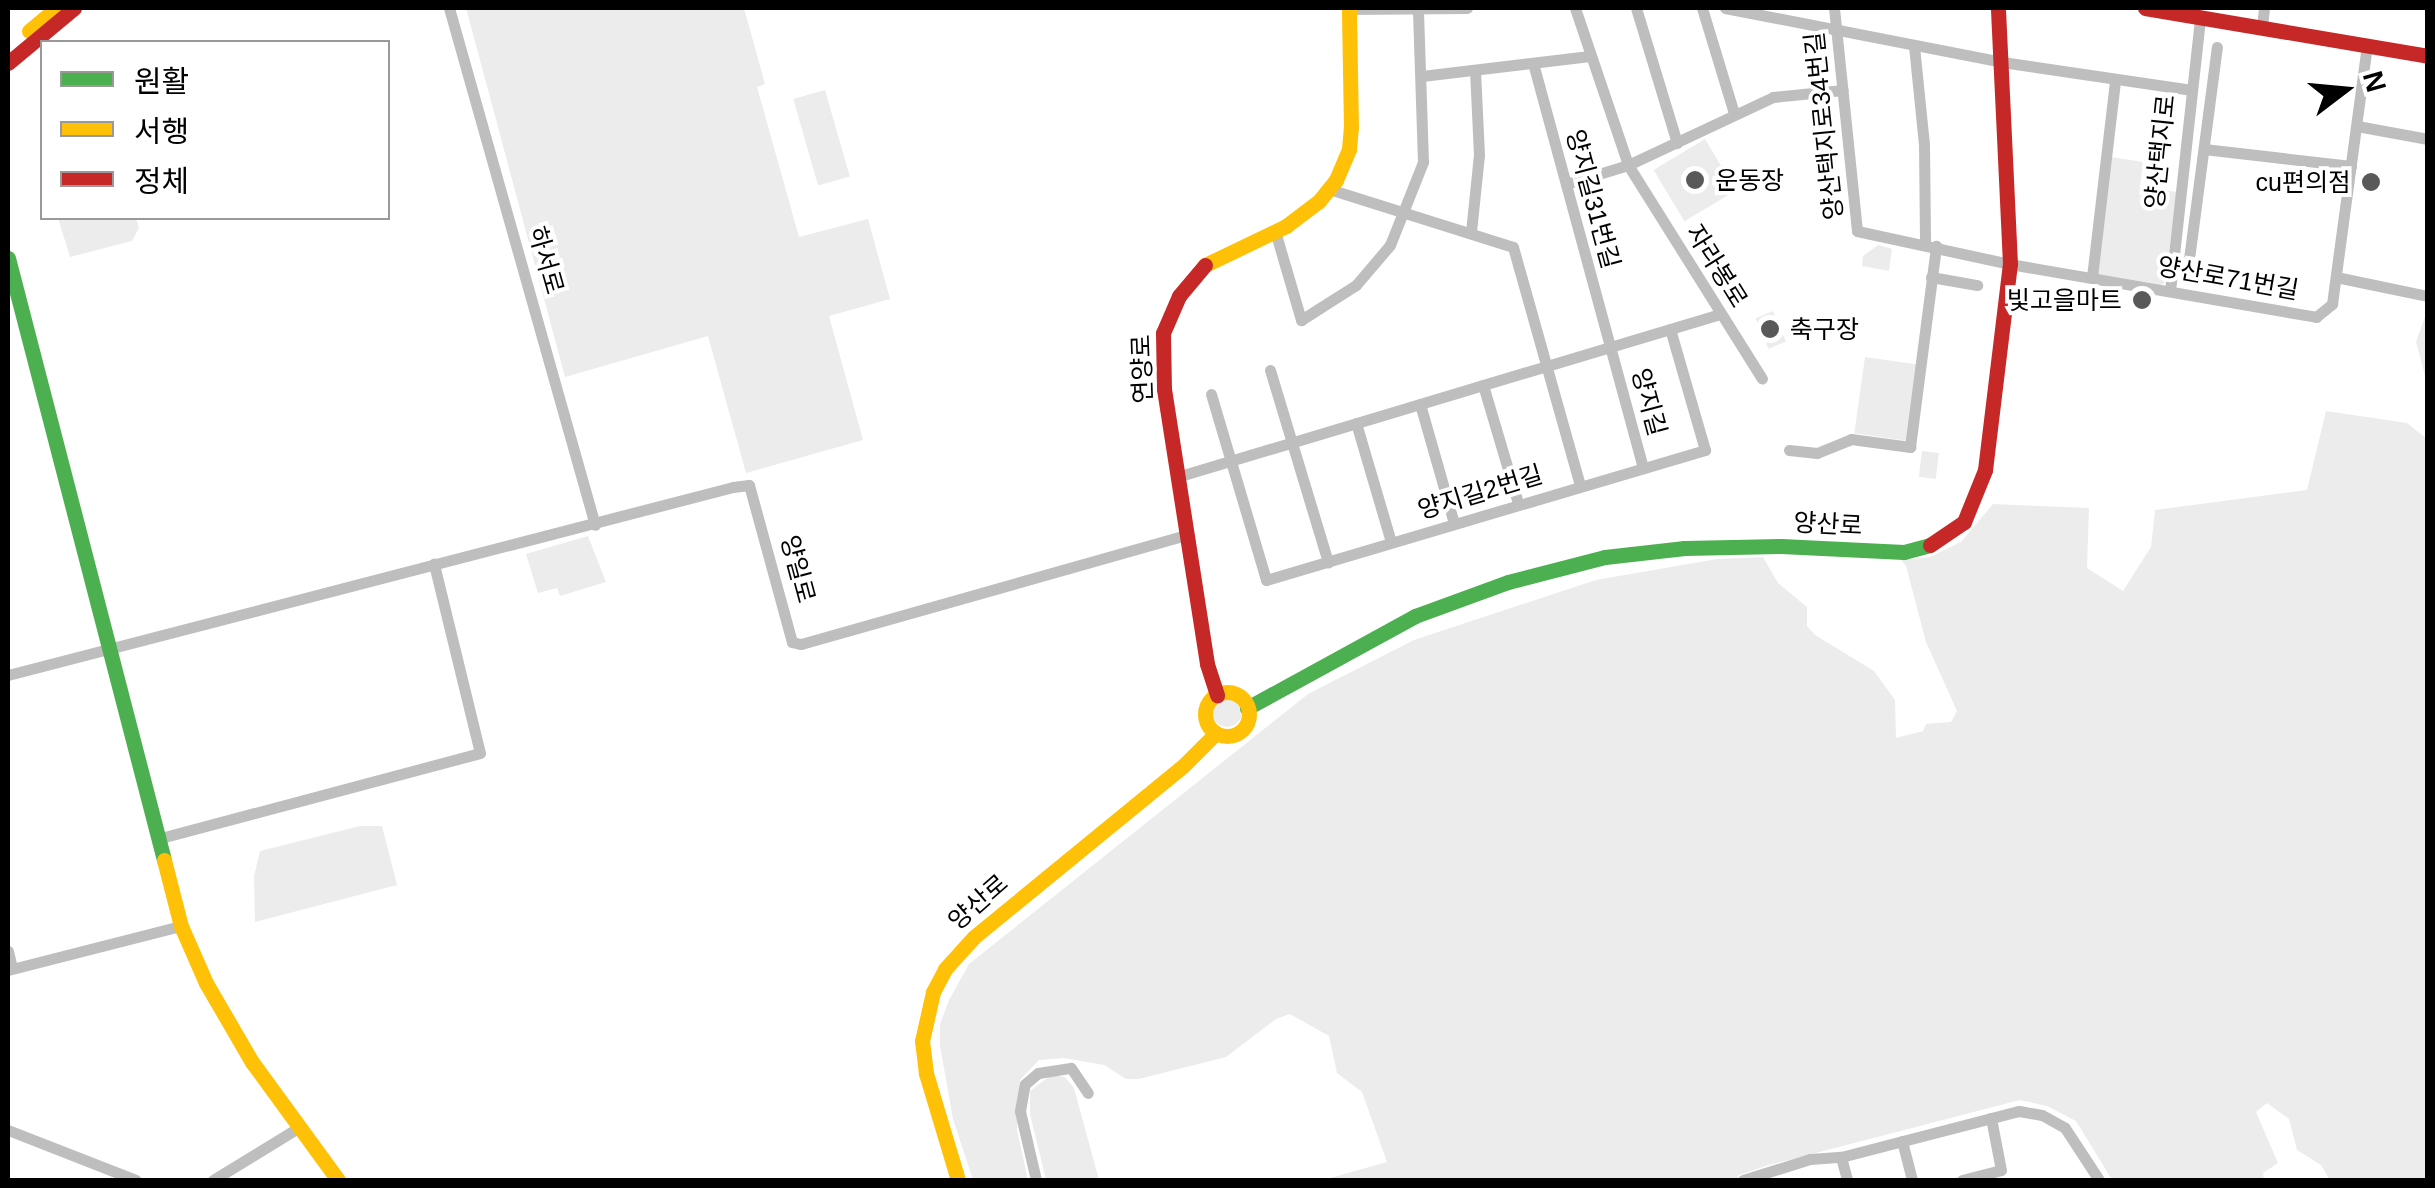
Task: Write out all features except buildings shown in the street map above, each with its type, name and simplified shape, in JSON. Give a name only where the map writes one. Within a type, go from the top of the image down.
[{"type":"street","points":[[8,75],[11,52],[56,8]]},
{"type":"street","points":[[11,52],[74,8]]},
{"type":"street","name":"하서로","points":[[450,8],[595,525]]},
{"type":"street","points":[[1349,8],[1467,8]]},
{"type":"street","name":"연양로","points":[[1217,695],[1208,664],[1164,389],[1162,356],[1167,319],[1187,283],[1206,264],[1276,231],[1308,211],[1330,190],[1344,166],[1350,138],[1349,8]]},
{"type":"street","name":"자라봉로","points":[[1575,8],[1628,165],[1762,380]]},
{"type":"street","points":[[1636,8],[1676,143]]},
{"type":"street","points":[[1702,8],[1734,112]]},
{"type":"street","points":[[1725,8],[2002,62],[2192,90]]},
{"type":"street","name":"양산택지로34번길","points":[[1834,8],[1858,230],[2010,264]]},
{"type":"street","name":"양산로","points":[[1247,708],[1415,616],[1508,582],[1592,560],[1724,546],[1904,552],[1932,545],[1964,522],[1978,498],[1985,470],[2010,264],[1998,8]]},
{"type":"street","points":[[2145,8],[2428,56]]},
{"type":"street","points":[[2262,27],[2264,8]]},
{"type":"street","points":[[1276,231],[1301,320],[1341,298],[1367,274],[1406,214],[1423,162],[1418,9]]},
{"type":"street","name":"양산택지로","points":[[2170,291],[2200,18]]},
{"type":"street","points":[[1789,450],[1817,453],[1851,439],[1910,448],[1931,277],[1914,46]]},
{"type":"street","name":"양산로71번길","points":[[2010,264],[2316,317],[2332,304],[2367,46]]},
{"type":"street","points":[[2187,274],[2216,47]]},
{"type":"street","points":[[1422,76],[1590,56]]},
{"type":"street","name":"양지길31번길","points":[[1533,63],[1611,347]]},
{"type":"street","points":[[1471,232],[1479,154],[1475,70]]},
{"type":"street","points":[[2092,277],[2115,81]]},
{"type":"street","points":[[1566,184],[1628,165],[1773,97],[1843,90]]},
{"type":"street","points":[[2357,126],[2428,138]]},
{"type":"street","points":[[2204,149],[2352,166]]},
{"type":"street","points":[[1330,190],[1512,248],[1549,366],[1548,375],[1580,486]]},
{"type":"street","points":[[8,258],[182,926],[226,1019],[298,1128],[338,1180]]},
{"type":"street","points":[[1931,277],[1977,285]]},
{"type":"street","points":[[2336,277],[2428,296]]},
{"type":"street","name":"양지길","points":[[1180,476],[1720,314]]},
{"type":"street","name":"양지길2번길","points":[[1232,460],[1266,580],[1706,450],[1670,329]]},
{"type":"street","name":"양지길","points":[[1611,347],[1643,468]]},
{"type":"street","points":[[1270,370],[1328,562]]},
{"type":"street","points":[[1483,386],[1518,504]]},
{"type":"street","points":[[1211,394],[1232,460]]},
{"type":"street","points":[[1420,404],[1454,523]]},
{"type":"street","points":[[1356,423],[1391,542]]},
{"type":"street","name":"양일로","points":[[8,675],[750,485],[792,642],[801,644],[1188,535]]},
{"type":"street","points":[[157,839],[480,754],[434,564]]},
{"type":"street","points":[[1236,694],[1247,708],[1247,722],[1238,732],[1216,733],[1205,715],[1217,695],[1236,694]]},
{"type":"street","name":"양산로","points":[[958,1180],[926,1072],[922,1041],[928,1007],[945,969],[974,937],[1184,766],[1216,733]]},
{"type":"street","points":[[8,950],[10,970],[182,926]]},
{"type":"street","points":[[1036,1180],[1020,1111],[1026,1084],[1038,1073],[1071,1068],[1088,1092]]},
{"type":"street","points":[[1743,1180],[1779,1175],[1810,1159],[1841,1158],[2019,1112],[2042,1115],[2065,1128],[2098,1180]]},
{"type":"street","points":[[1962,1180],[2001,1170],[1992,1118]]},
{"type":"street","points":[[213,1180],[298,1128]]},
{"type":"street","points":[[8,1130],[136,1180]]},
{"type":"street","points":[[1902,1141],[1912,1180]]},
{"type":"street","points":[[1841,1158],[1847,1180]]},
{"type":"shaded area","points":[[466,8],[744,8],[765,84],[757,87],[799,237],[868,219],[890,299],[829,316],[863,440],[746,473],[708,336],[565,377]]},
{"type":"shaded area","points":[[825,90],[850,177],[818,186],[793,99]]},
{"type":"shaded area","name":"운동장","points":[[1705,139],[1736,190],[1684,221],[1654,170]]},
{"type":"shaded area","points":[[2111,157],[2143,162],[2140,187],[2177,192],[2165,282],[2160,286],[2096,275]]},
{"type":"shaded area","points":[[59,220],[137,220],[139,228],[132,241],[70,257]]},
{"type":"shaded area","points":[[1878,245],[1892,249],[1889,271],[1862,266],[1863,256]]},
{"type":"shaded area","name":"축구장","points":[[1773,311],[1786,341],[1768,349],[1756,318]]},
{"type":"shaded area","points":[[2427,311],[2427,383],[2416,342]]},
{"type":"shaded area","points":[[1865,357],[1919,365],[1909,441],[1854,433]]},
{"type":"shaded area","points":[[2326,411],[2407,423],[2427,439],[2427,1180],[2330,1180],[2321,1165],[2297,1150],[2289,1119],[2267,1103],[2256,1112],[2278,1163],[2263,1173],[2264,1180],[2112,1180],[2076,1121],[2047,1106],[2020,1100],[1769,1165],[1739,1175],[1737,1180],[1323,1180],[1387,1162],[1362,1092],[1337,1073],[1329,1036],[1290,1014],[1276,1019],[1226,1057],[1139,1079],[1126,1079],[1104,1065],[1064,1058],[1039,1060],[1020,1080],[1017,1130],[1028,1180],[973,1180],[953,1119],[940,1046],[940,1024],[969,964],[1308,694],[1414,640],[1596,580],[1717,559],[1763,557],[1778,583],[1807,607],[1807,626],[1815,635],[1874,671],[1895,700],[1896,738],[1923,731],[1926,724],[1951,722],[1957,711],[1926,642],[1906,566],[1901,560],[1930,557],[1961,542],[1993,504],[2089,508],[2087,568],[2123,591],[2151,547],[2155,510],[2307,490]]},
{"type":"shaded area","points":[[1922,451],[1939,453],[1936,479],[1919,477]]},
{"type":"shaded area","points":[[588,536],[606,582],[560,596],[557,588],[538,593],[526,554]]},
{"type":"shaded area","points":[[1227,697],[1238,701],[1242,712],[1238,723],[1227,727],[1216,723],[1212,712],[1216,701]]},
{"type":"shaded area","points":[[360,826],[382,826],[397,885],[255,922],[254,876],[260,851]]},
{"type":"shaded area","points":[[1051,1075],[1065,1077],[1074,1088],[1099,1180],[1046,1180],[1030,1114],[1030,1091]]},
{"type":"traffic: fast","points":[[8,258],[164,860]]},
{"type":"traffic: fast","points":[[1247,708],[1415,616],[1508,582],[1605,557],[1684,548],[1781,546],[1904,552],[1930,545]]},
{"type":"traffic: slow","points":[[29,31],[56,8]]},
{"type":"traffic: slow","points":[[1205,265],[1286,226],[1319,201],[1336,180],[1349,149],[1351,128],[1349,8]]},
{"type":"traffic: slow","points":[[1227,692],[1242,699],[1249,714],[1242,729],[1227,736],[1212,729],[1205,714],[1212,699],[1227,692]]},
{"type":"traffic: slow","points":[[958,1180],[926,1073],[922,1041],[933,992],[945,969],[974,937],[1184,765],[1216,733]]},
{"type":"traffic: slow","points":[[164,860],[181,926],[206,983],[252,1062],[338,1180]]},
{"type":"traffic: jam","points":[[8,63],[74,8]]},
{"type":"traffic: jam","points":[[1930,545],[1964,522],[1985,470],[2010,264],[1998,8]]},
{"type":"traffic: jam","points":[[2145,8],[2428,56]]},
{"type":"traffic: jam","points":[[1205,265],[1179,296],[1163,333],[1164,389],[1207,664],[1217,695]]},
{"type":"place","name":"운동장","points":[[1695,180]]},
{"type":"place","name":"cu편의점","points":[[2371,182]]},
{"type":"place","name":"빛고을마트","points":[[2142,300]]},
{"type":"place","name":"축구장","points":[[1770,329]]}]
